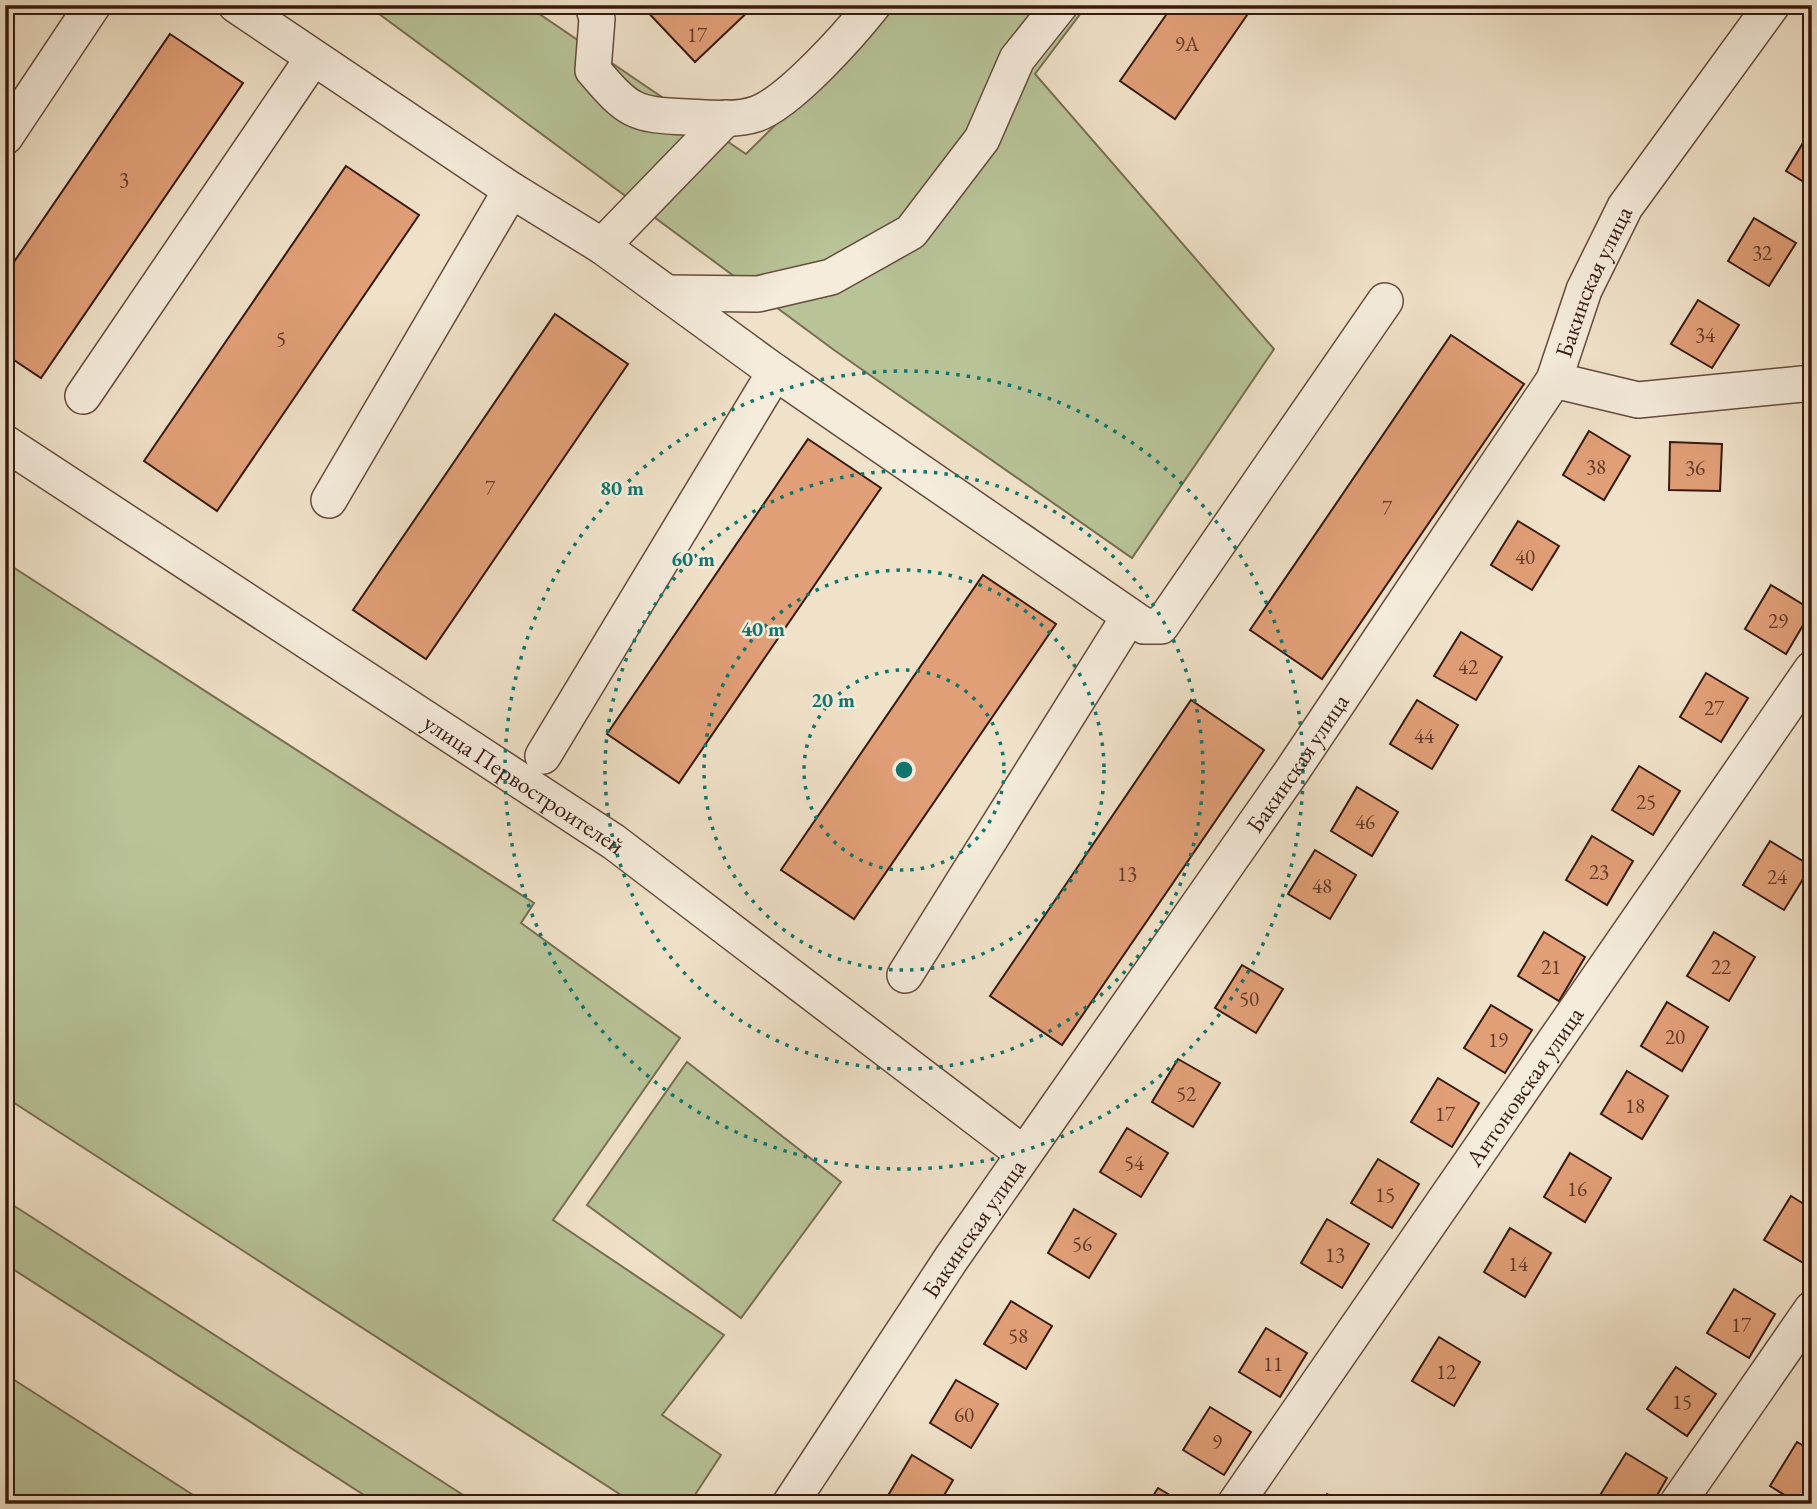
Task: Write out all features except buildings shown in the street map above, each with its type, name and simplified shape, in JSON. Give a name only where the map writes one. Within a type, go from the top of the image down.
[{"type":"street","points":[[5,137],[93,5]]},
{"type":"street","points":[[236,5],[511,190],[602,246],[775,372],[1144,626],[1161,626],[1385,301]]},
{"type":"street","points":[[593,5],[597,19],[593,70],[622,105],[649,116],[726,118],[757,114],[786,95],[857,26],[873,5]]},
{"type":"street","points":[[667,293],[758,294],[831,277],[911,232],[982,139],[1017,59],[1060,5]]},
{"type":"street","name":"Бакинская улица","points":[[790,1504],[951,1259],[1299,759],[1554,380],[1584,290],[1625,207],[1772,5]]},
{"type":"street","points":[[83,396],[313,58]]},
{"type":"street","points":[[602,246],[726,118]]},
{"type":"street","points":[[329,500],[511,190]]},
{"type":"street","points":[[543,756],[775,372]]},
{"type":"street","points":[[1554,380],[1638,400],[1812,383]]},
{"type":"street","name":"улица Первостроителей","points":[[5,443],[614,842],[1024,1154]]},
{"type":"street","points":[[905,975],[1129,617]]},
{"type":"street","name":"Антоновская улица","points":[[1235,1504],[1812,669]]},
{"type":"street","points":[[1677,1504],[1812,1309]]},
{"type":"green space","points":[[367,5],[526,5],[746,154],[896,5],[1087,5],[1035,74],[1274,349],[1132,558],[834,350]]},
{"type":"green space","points":[[5,562],[534,903],[521,923],[680,1038],[553,1220],[724,1335],[662,1415],[721,1455],[689,1504],[635,1504],[5,1097]]},
{"type":"green space","points":[[687,1062],[841,1182],[741,1318],[587,1205]]},
{"type":"green space","points":[[5,1200],[477,1504],[378,1504],[5,1264]]},
{"type":"green space","points":[[5,1374],[207,1504],[5,1504]]}]
